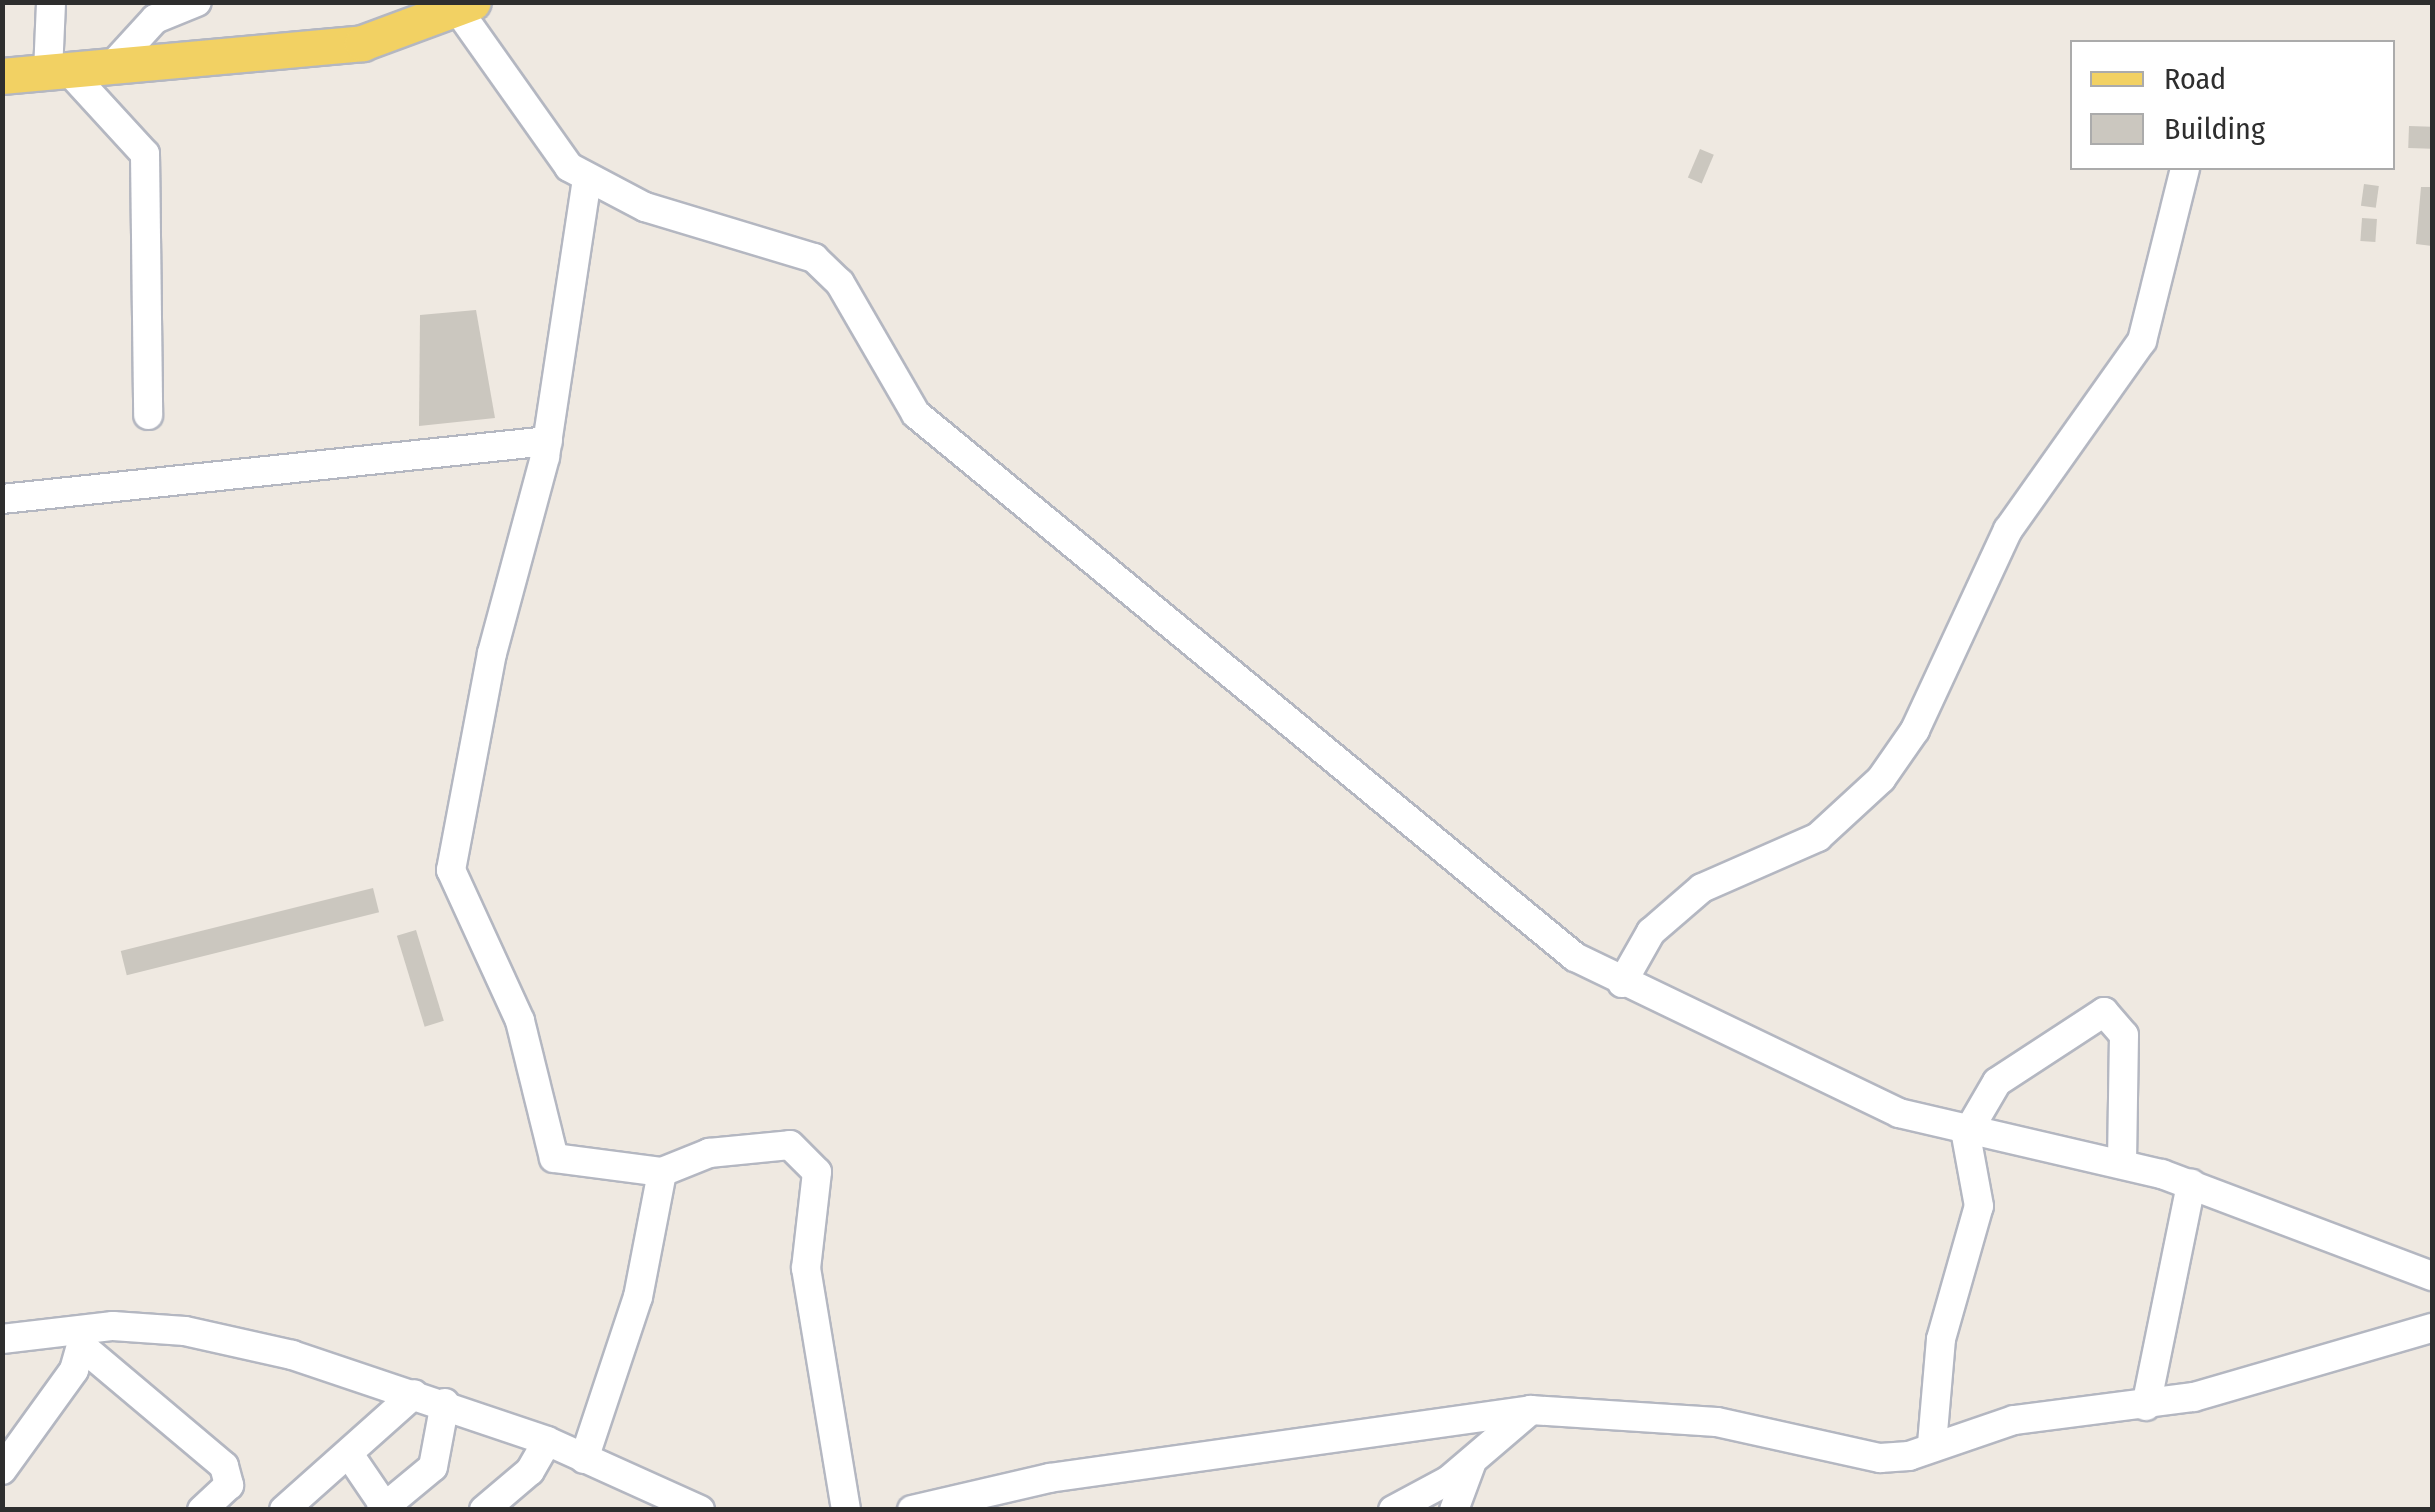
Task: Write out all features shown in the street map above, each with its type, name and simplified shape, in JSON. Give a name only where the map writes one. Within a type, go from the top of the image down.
[{"type":"main road","points":[[2,76],[362,43],[466,6]]},
{"type":"street","points":[[50,2],[58,71],[146,154],[148,415]]},
{"type":"street","points":[[112,66],[155,19],[197,2]]},
{"type":"street","points":[[466,6],[542,138],[587,179],[645,206],[814,258],[840,283],[916,414],[1522,919],[1622,983],[1966,1136],[2122,1162],[2191,1184],[2432,1276]]},
{"type":"street","points":[[1622,983],[1651,932],[1702,888],[1818,837],[1882,779],[1915,730],[2008,530],[2142,342],[2185,170]]},
{"type":"street","points":[[587,179],[548,442],[488,671],[451,870],[515,1007],[554,1158],[662,1172],[762,1142],[790,1145],[817,1172],[806,1268],[846,1510]]},
{"type":"street","points":[[2,499],[548,442]]},
{"type":"street","points":[[1932,1444],[1940,1340],[1979,1206],[1966,1136],[1997,1082],[2104,1012],[2124,1036],[2122,1162]]},
{"type":"street","points":[[584,1459],[638,1297],[662,1172]]},
{"type":"street","points":[[2146,1406],[2191,1184]]},
{"type":"street","points":[[912,1510],[1050,1478],[1531,1410],[1717,1422],[1880,1458],[2014,1420],[2146,1406],[2432,1328]]},
{"type":"street","points":[[2,1339],[84,1338],[185,1330],[444,1403],[546,1441],[700,1510]]},
{"type":"street","points":[[2,1470],[84,1338]]},
{"type":"street","points":[[84,1338],[224,1466],[228,1485],[202,1510]]},
{"type":"street","points":[[284,1510],[352,1457],[414,1394]]},
{"type":"street","points":[[352,1457],[384,1508],[433,1468],[444,1403]]},
{"type":"street","points":[[1393,1510],[1471,1464],[1531,1410]]},
{"type":"street","points":[[484,1510],[530,1471],[546,1441]]},
{"type":"street","points":[[1454,1510],[1471,1464]]},
{"type":"building","points":[[2409,126],[2432,127],[2431,149],[2408,148]]},
{"type":"building","points":[[1700,149],[1714,155],[1702,183],[1688,178]]},
{"type":"building","points":[[2364,184],[2379,186],[2376,208],[2361,206]]},
{"type":"building","points":[[2421,187],[2432,187],[2432,246],[2416,244]]},
{"type":"building","points":[[2362,218],[2377,219],[2375,242],[2360,241]]},
{"type":"building","points":[[476,310],[495,418],[419,426],[420,315]]},
{"type":"building","points":[[373,888],[379,912],[127,975],[121,951]]},
{"type":"building","points":[[416,930],[444,1021],[425,1027],[397,936]]}]
